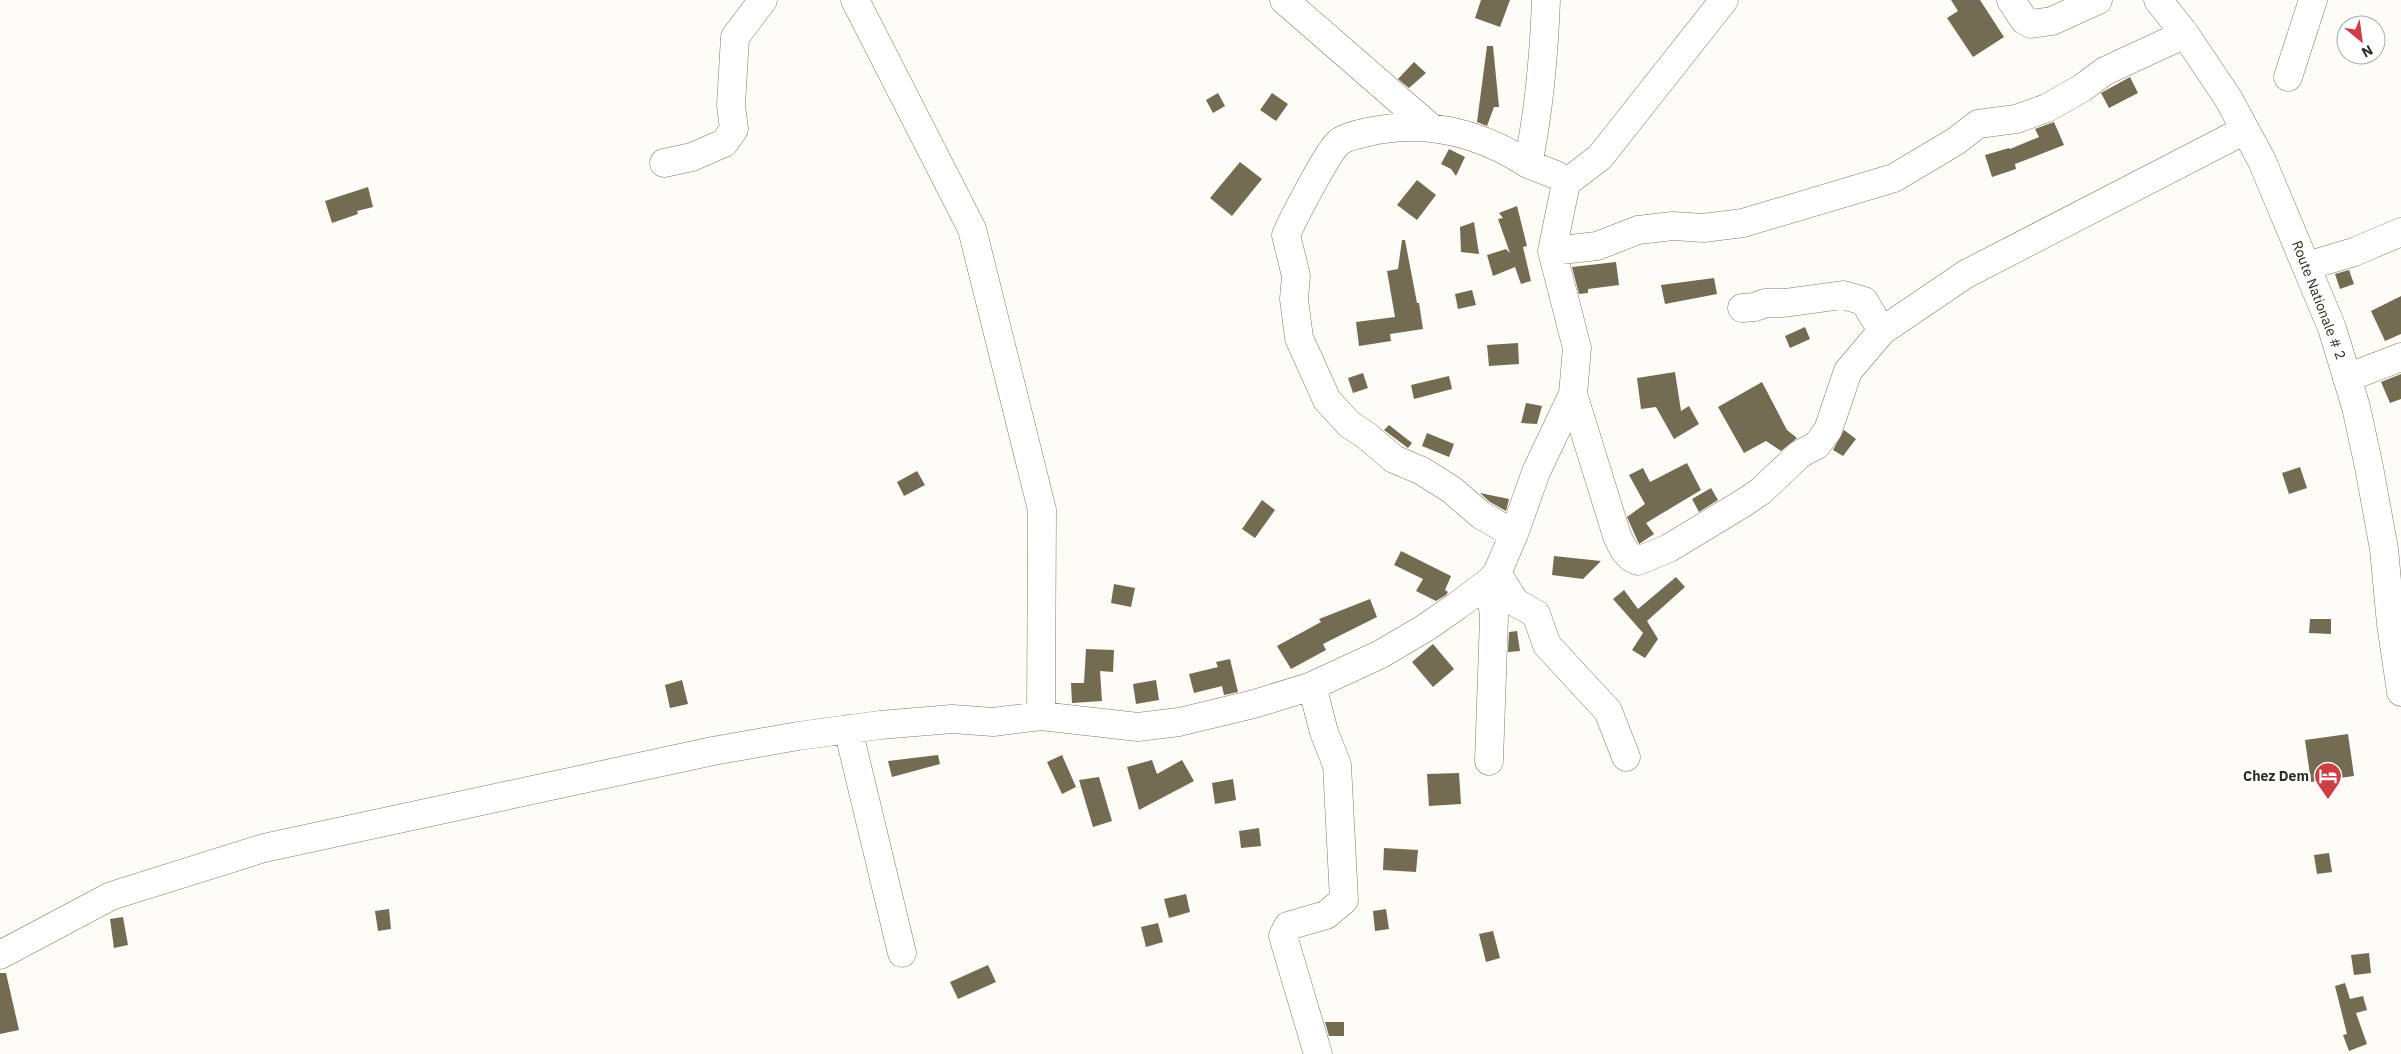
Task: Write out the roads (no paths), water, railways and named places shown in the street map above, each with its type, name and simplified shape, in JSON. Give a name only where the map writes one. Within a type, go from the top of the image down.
[{"type":"street","points":[[664,163],[692,157],[724,143],[734,129],[731,105],[735,37],[763,0]]},
{"type":"street","points":[[854,0],[972,229],[1042,510],[1041,716]]},
{"type":"street","points":[[1284,0],[1430,127]]},
{"type":"street","points":[[1528,164],[1534,133],[1545,34],[1546,0]]},
{"type":"street","points":[[1489,761],[1494,617],[1493,577],[1514,534],[1536,472],[1573,394],[1577,348],[1552,251],[1566,183],[1600,157],[1724,0]]},
{"type":"street","points":[[2011,0],[2024,20],[2030,24],[2052,21],[2098,0]]},
{"type":"street","name":"Route Nationale # 2","points":[[2158,0],[2185,34],[2228,98],[2245,130],[2284,211],[2332,328],[2356,407],[2384,549],[2396,620],[2401,692]]},
{"type":"street","points":[[2288,77],[2312,0]]},
{"type":"street","points":[[1552,251],[1597,246],[1638,230],[1673,226],[1712,227],[1742,223],[1894,178],[1956,141],[1978,124],[2016,119],[2047,108],[2082,88],[2105,71],[2185,34]]},
{"type":"street","points":[[1514,534],[1482,515],[1452,490],[1422,471],[1394,459],[1367,436],[1349,424],[1327,400],[1299,338],[1294,299],[1296,276],[1286,235],[1339,142],[1393,126],[1430,127],[1492,143],[1528,164],[1556,175],[1566,183]]},
{"type":"street","points":[[1573,394],[1617,536],[1625,552],[1631,558],[1638,561],[1669,548],[1745,502],[1760,491],[1800,454],[1817,445],[1828,430],[1848,371],[1882,331],[1966,274],[2245,130]]},
{"type":"street","points":[[2307,266],[2354,252],[2401,232]]},
{"type":"street","points":[[1742,308],[1755,307],[1765,303],[1784,303],[1843,295],[1864,301],[1882,331]]},
{"type":"street","points":[[2348,378],[2401,357]]},
{"type":"street","points":[[0,955],[111,896],[264,848],[713,752],[848,729],[952,719],[994,722],[1041,716],[1138,726],[1180,722],[1254,704],[1312,686],[1381,654],[1411,637],[1493,577]]},
{"type":"street","points":[[1493,577],[1515,602],[1536,614],[1547,645],[1608,712],[1626,757]]},
{"type":"street","points":[[1312,686],[1324,732],[1336,765],[1344,900],[1326,914],[1288,926],[1283,936],[1318,1054]]},
{"type":"street","points":[[848,729],[902,953]]},
{"type":"place","name":"Chez Dem","points":[[2328,800]]}]
